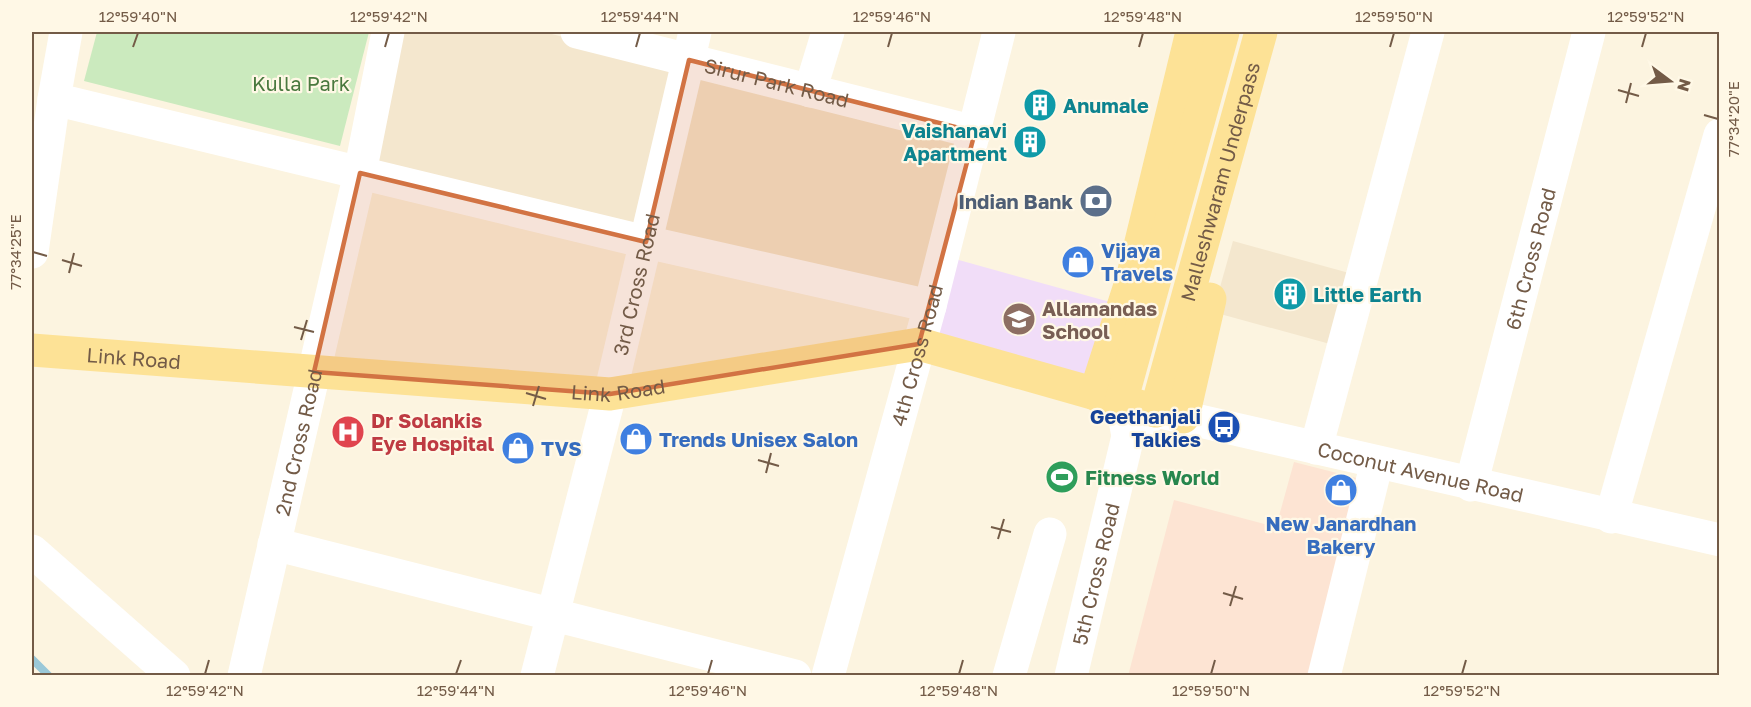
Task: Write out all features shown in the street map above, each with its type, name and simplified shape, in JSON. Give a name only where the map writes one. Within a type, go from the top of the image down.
[{"type":"main road","points":[[1108,398],[1131,279],[1192,32]]},
{"type":"main road","name":"Malleshwaram Underpass","points":[[1108,398],[1223,32]]},
{"type":"main road","name":"Malleshwaram Underpass","points":[[1169,414],[1179,332],[1261,32]]},
{"type":"main road","points":[[1169,414],[1211,292],[1283,32]]},
{"type":"main road","name":"Link Road","points":[[32,350],[610,394],[919,344],[1108,398]]},
{"type":"main road","name":"Coconut Avenue Road","points":[[1108,398],[1169,414]]},
{"type":"street","points":[[32,252],[66,32]]},
{"type":"street","name":"2nd Cross Road","points":[[244,675],[360,173],[388,32]]},
{"type":"street","name":"Sirur Park Road","points":[[577,32],[692,46],[810,91],[975,132]]},
{"type":"street","points":[[810,91],[828,32]]},
{"type":"street","name":"4th Cross Road","points":[[828,675],[930,306],[999,32]]},
{"type":"street","points":[[1316,448],[1428,32]]},
{"type":"street","name":"6th Cross Road","points":[[1471,484],[1589,32]]},
{"type":"street","name":"3rd Cross Road","points":[[537,675],[610,394],[692,46]]},
{"type":"street","points":[[54,99],[646,242],[930,306]]},
{"type":"street","points":[[1611,517],[1719,135]]},
{"type":"street","name":"5th Cross Road","points":[[1071,675],[1128,436],[1108,398]]},
{"type":"street","points":[[1128,436],[1169,414]]},
{"type":"street","name":"Coconut Avenue Road","points":[[1169,414],[1719,540]]},
{"type":"street","points":[[1324,675],[1377,462]]},
{"type":"street","points":[[1009,675],[1050,534]]},
{"type":"street","points":[[274,544],[795,675]]},
{"type":"street","points":[[32,551],[174,675]]},
{"type":"highlighted area","points":[[689,60],[975,132],[919,344],[610,394],[314,372],[360,173],[646,242]]},
{"type":"shaded area","points":[[396,32],[544,32],[680,67],[637,229],[373,162]]},
{"type":"shaded area","points":[[696,70],[961,137],[918,297],[658,236]]},
{"type":"shaded area","name":"Little Earth","points":[[1233,241],[1360,276],[1341,347],[1213,312]]},
{"type":"shaded area","name":"Allamandas School","points":[[948,257],[1110,302],[1089,380],[927,336]]},
{"type":"shaded area","points":[[1294,462],[1368,481],[1319,675],[1128,676],[1174,500],[1276,527]]},
{"type":"green space","name":"Kulla Park","points":[[97,32],[369,32],[340,146],[84,81]]},
{"type":"waterway","points":[[32,659],[49,676]]},
{"type":"place","name":"Anumale","points":[[1040,105]]},
{"type":"place","name":"Vaishanavi Apartment","points":[[1030,142]]},
{"type":"place","name":"Indian Bank","points":[[1096,201]]},
{"type":"place","name":"Vijaya Travels","points":[[1078,262]]},
{"type":"place","name":"Little Earth","points":[[1290,294]]},
{"type":"place","name":"Allamandas School","points":[[1019,319]]},
{"type":"place","name":"Geethanjali Talkies","points":[[1224,427]]},
{"type":"place","name":"Dr Solankis Eye Hospital","points":[[348,432]]},
{"type":"place","name":"Trends Unisex Salon","points":[[636,439]]},
{"type":"place","name":"TVS","points":[[518,448]]},
{"type":"place","name":"Fitness World","points":[[1062,477]]},
{"type":"place","name":"New Janardhan Bakery","points":[[1341,490]]}]
